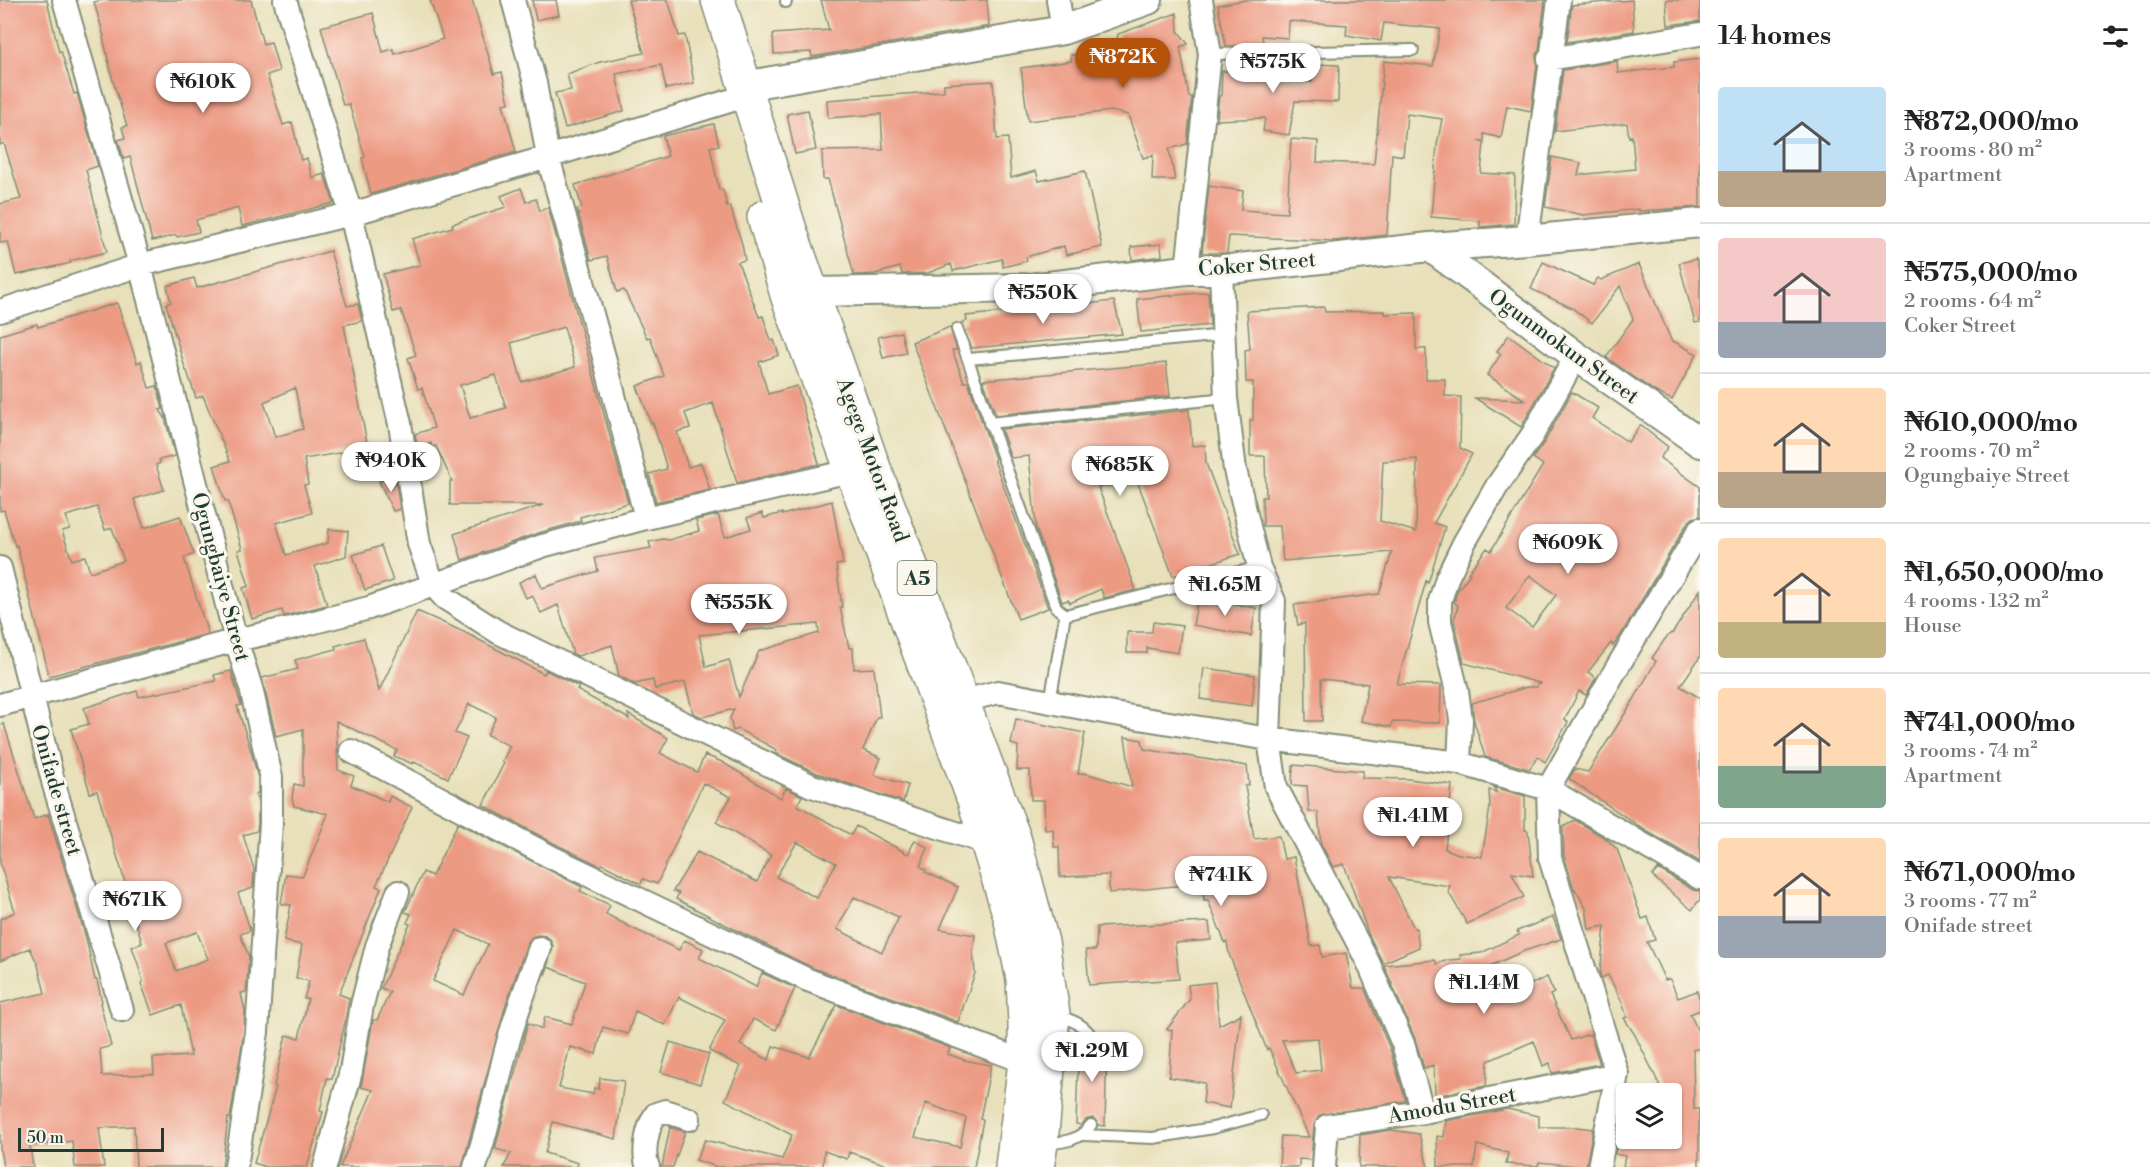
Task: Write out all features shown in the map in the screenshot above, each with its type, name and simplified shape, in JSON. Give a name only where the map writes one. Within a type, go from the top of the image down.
[{"type":"highway","name":"Agege Motor Road","points":[[698,0],[790,230],[800,295],[817,373],[850,471],[892,575],[974,800],[1010,916],[1023,979],[1025,1062],[1012,1167]]},
{"type":"highway","name":"Agege Motor Road","points":[[718,0],[737,93]]},
{"type":"highway","name":"Agege Motor Road","points":[[800,295],[872,460],[1014,838],[1042,942],[1053,1014],[1039,1155]]},
{"type":"street","name":"Ogungbaiye Street","points":[[64,0],[140,265],[236,640],[251,688],[271,777],[269,852],[257,1032],[238,1167]]},
{"type":"street","points":[[285,0],[351,214],[399,424],[420,544],[434,586],[445,598],[498,632],[812,786],[987,843]]},
{"type":"street","points":[[513,0],[535,83],[548,157],[646,518]]},
{"type":"street","points":[[1058,0],[1063,30]]},
{"type":"street","points":[[0,311],[140,265],[351,214],[548,157],[737,93],[1063,30],[1148,0]]},
{"type":"street","points":[[1187,270],[1210,54],[1202,0]]},
{"type":"street","points":[[1527,240],[1549,59],[1559,0]]},
{"type":"street","points":[[1549,59],[1700,34]]},
{"type":"street","name":"Coker Street","points":[[800,295],[1030,288],[1187,270],[1221,270],[1430,247],[1700,223]]},
{"type":"street","name":"Ogunmokun Street","points":[[1430,247],[1576,356],[1694,434]]},
{"type":"street","points":[[1221,270],[1227,398],[1235,470],[1259,567],[1274,601],[1269,739],[1276,787],[1368,962],[1403,1044],[1423,1112]]},
{"type":"street","points":[[1460,763],[1461,720],[1457,691],[1440,622],[1440,601],[1447,578],[1464,543],[1497,486],[1533,434],[1576,356]]},
{"type":"street","points":[[0,705],[236,640],[369,608],[542,546],[646,518],[850,471]]},
{"type":"street","points":[[1599,1167],[1617,1074],[1550,858],[1548,789],[1700,529]]},
{"type":"street","name":"Onifade street","points":[[0,568],[54,785],[122,1010]]},
{"type":"street","points":[[964,701],[998,692],[1269,739],[1460,763],[1548,789],[1700,878]]},
{"type":"street","points":[[351,751],[553,858],[808,980],[1025,1062]]},
{"type":"street","points":[[324,1167],[351,1071],[362,1005],[377,945],[398,892]]},
{"type":"street","points":[[475,1167],[506,1048],[540,948]]},
{"type":"street","name":"Amodu Street","points":[[1324,1167],[1327,1126],[1423,1112],[1617,1074]]},
{"type":"street","points":[[648,1167],[645,1155],[651,1124],[656,1114],[665,1111],[689,1119]]},
{"type":"lane","points":[[1210,54],[1413,50]]},
{"type":"lane","points":[[957,329],[1056,607],[1065,615]]},
{"type":"lane","points":[[969,359],[1225,335]]},
{"type":"lane","points":[[990,423],[1227,398]]},
{"type":"lane","points":[[1065,615],[1259,567]]},
{"type":"lane","points":[[1050,702],[1065,615]]},
{"type":"lane","points":[[1053,1014],[1077,1022],[1093,1040]]},
{"type":"lane","points":[[1083,1135],[1152,1138],[1213,1128],[1262,1115]]},
{"type":"lane","points":[[1039,1155],[1083,1135],[1091,1125]]},
{"type":"building","points":[[0,0],[47,0],[59,52],[61,51],[74,94],[77,93],[98,166],[86,170],[107,252],[70,261],[71,263],[16,275],[8,242],[0,243],[0,204],[21,199],[4,143],[0,145]]},
{"type":"building","points":[[103,0],[251,0],[263,44],[271,42],[279,71],[267,75],[283,125],[292,122],[301,160],[307,158],[312,178],[324,174],[334,203],[242,226],[238,208],[196,220],[199,232],[152,241],[130,157],[124,159],[118,140],[125,138],[122,127],[127,126],[113,81],[94,2]]},
{"type":"building","points":[[430,0],[472,0],[494,74],[502,72],[509,103],[503,104],[516,152],[371,194],[362,158],[365,157],[349,104],[343,105],[321,27],[373,13],[383,52],[393,49],[395,54],[443,39]]},
{"type":"building","points":[[532,0],[556,0],[559,15],[536,20]]},
{"type":"building","points":[[628,0],[668,0],[679,36],[685,35],[694,83],[666,89],[661,65],[616,74],[624,111],[565,128],[555,93],[571,90],[567,74],[600,62],[644,53]]},
{"type":"building","points":[[821,0],[987,0],[989,26],[812,57],[811,52],[774,54],[773,34],[829,30]]},
{"type":"building","points":[[1245,0],[1545,0],[1539,51],[1536,55],[1531,111],[1507,106],[1501,138],[1484,134],[1484,141],[1478,141],[1484,143],[1481,173],[1515,175],[1514,224],[1480,227],[1480,221],[1431,217],[1437,145],[1442,119],[1407,114],[1403,156],[1392,154],[1387,235],[1335,241],[1229,236],[1227,253],[1202,253],[1209,186],[1243,191],[1241,210],[1287,213],[1291,139],[1318,141],[1317,162],[1374,164],[1384,61],[1433,66],[1440,29],[1384,23],[1381,41],[1346,35],[1347,25],[1289,21],[1288,38],[1262,36],[1263,42],[1254,43],[1254,46],[1226,46],[1218,5]]},
{"type":"building","points":[[1632,0],[1634,31],[1567,42],[1572,5]]},
{"type":"building","points":[[1666,0],[1700,0],[1700,21],[1668,25]]},
{"type":"building","points":[[1177,13],[1178,31],[1188,44],[1180,47],[1189,97],[1192,97],[1187,144],[1169,149],[1175,180],[1152,180],[1153,155],[1143,158],[1128,115],[1111,111],[1028,121],[1021,68],[1071,61],[1071,55],[1103,52],[1102,46],[1116,45],[1118,34]]},
{"type":"building","points":[[1700,59],[1700,207],[1639,211],[1639,209],[1583,215],[1545,207],[1552,157],[1581,163],[1578,175],[1635,169],[1632,136],[1629,137],[1627,123],[1555,131],[1563,70],[1617,61],[1618,73],[1674,67],[1674,62]]},
{"type":"building","points":[[1229,61],[1254,61],[1255,73],[1312,82],[1312,64],[1339,65],[1338,102],[1295,101],[1289,135],[1263,131],[1265,118],[1217,120],[1222,71],[1231,71]]},
{"type":"building","points":[[993,81],[997,139],[1008,138],[1011,178],[1036,171],[1039,181],[1085,171],[1102,247],[1066,255],[1064,246],[1026,257],[1027,261],[1003,267],[1002,259],[953,271],[951,264],[928,273],[902,274],[900,267],[875,274],[854,275],[828,179],[823,179],[822,151],[883,150],[881,114],[828,118],[827,100],[944,91],[944,84]]},
{"type":"building","points":[[808,110],[816,150],[795,154],[787,114]]},
{"type":"building","points":[[714,124],[719,145],[710,147],[719,190],[723,190],[727,207],[730,206],[742,244],[745,260],[738,262],[759,317],[763,316],[771,341],[774,340],[779,355],[759,362],[768,394],[797,386],[819,464],[737,483],[713,403],[685,413],[690,428],[677,432],[688,467],[701,463],[710,490],[656,502],[649,474],[667,469],[653,423],[651,423],[637,386],[664,376],[650,337],[647,338],[624,290],[617,292],[607,256],[591,260],[577,209],[582,208],[575,185],[668,156],[663,136]]},
{"type":"building","points":[[521,188],[526,202],[536,199],[540,211],[548,207],[628,503],[580,517],[581,521],[538,533],[462,560],[454,534],[543,505],[450,505],[450,481],[452,481],[436,446],[432,447],[431,443],[418,449],[415,434],[434,428],[422,388],[418,389],[408,358],[416,355],[401,310],[393,312],[383,274],[420,265],[412,239],[453,227],[452,224],[506,207],[501,196]],"holes":[[[564,327],[575,367],[522,382],[511,343]],[[496,375],[506,408],[470,418],[460,385]]]},
{"type":"building","points":[[1161,244],[1162,256],[1132,260],[1131,247]]},
{"type":"building","points":[[330,251],[347,306],[358,304],[362,321],[344,325],[368,448],[304,459],[308,484],[304,485],[312,513],[276,523],[286,555],[328,543],[329,529],[348,531],[346,556],[315,566],[327,605],[284,616],[282,610],[252,619],[243,588],[249,586],[238,550],[242,549],[228,501],[225,501],[214,466],[230,461],[203,396],[196,398],[166,304],[171,302],[167,286],[194,278],[197,288]],"holes":[[[295,388],[303,429],[275,437],[264,402]]]},
{"type":"building","points":[[1696,259],[1700,273],[1700,322],[1695,323],[1679,263]]},
{"type":"building","points":[[1543,262],[1593,285],[1598,278],[1601,280],[1639,264],[1671,340],[1697,354],[1672,400],[1654,391],[1606,357],[1633,319],[1620,286],[1592,323],[1572,308],[1531,289]]},
{"type":"building","points":[[1208,292],[1210,325],[1141,332],[1137,299]]},
{"type":"building","points":[[1114,301],[1122,334],[972,348],[961,323],[967,321],[966,316]]},
{"type":"building","points":[[117,303],[137,363],[141,361],[149,388],[157,386],[163,409],[160,410],[165,418],[175,456],[159,460],[160,463],[156,465],[164,490],[134,499],[144,528],[180,516],[194,554],[184,558],[208,634],[49,676],[17,545],[15,546],[4,510],[0,511],[0,335],[37,324],[38,327]],"holes":[[[97,507],[105,530],[112,528],[124,561],[90,572],[85,556],[72,560],[62,531],[70,529],[66,516]]]},
{"type":"building","points":[[1324,307],[1325,312],[1416,313],[1416,349],[1426,349],[1426,379],[1445,379],[1445,396],[1461,397],[1460,448],[1472,454],[1434,523],[1445,527],[1428,583],[1426,581],[1397,684],[1441,685],[1440,723],[1392,722],[1391,727],[1361,721],[1368,684],[1321,679],[1322,721],[1306,721],[1305,623],[1298,625],[1294,605],[1379,594],[1392,552],[1283,561],[1280,526],[1263,526],[1262,497],[1266,497],[1265,456],[1250,456],[1253,382],[1246,382],[1245,350],[1250,349],[1247,311]],"holes":[[[1417,459],[1416,532],[1380,521],[1383,461]]]},
{"type":"building","points":[[950,327],[957,350],[952,350],[964,382],[968,382],[1048,608],[1018,619],[912,342]]},
{"type":"building","points":[[901,332],[906,353],[883,358],[878,337]]},
{"type":"building","points":[[1509,335],[1554,368],[1521,427],[1475,398],[1525,400],[1487,375],[1501,354],[1497,351]]},
{"type":"building","points":[[1166,363],[1170,396],[996,415],[983,380]]},
{"type":"building","points":[[1572,392],[1598,408],[1592,418],[1628,442],[1640,425],[1668,447],[1660,458],[1700,487],[1700,516],[1688,522],[1621,635],[1613,646],[1611,643],[1588,672],[1596,678],[1586,695],[1579,691],[1565,719],[1568,722],[1545,762],[1538,757],[1529,769],[1485,757],[1474,721],[1472,703],[1527,687],[1537,687],[1540,683],[1464,663],[1454,620],[1458,606],[1454,602],[1457,591],[1470,574],[1468,573],[1487,548],[1491,551],[1543,465],[1533,458]],"holes":[[[1530,575],[1556,595],[1532,627],[1506,608]]]},
{"type":"building","points":[[1189,410],[1192,446],[1205,445],[1206,463],[1240,554],[1173,576],[1138,483],[1098,487],[1136,590],[1104,598],[1101,589],[1070,603],[1068,600],[1062,602],[1036,528],[1029,456],[1011,458],[1001,429]]},
{"type":"building","points":[[395,479],[400,509],[393,511],[379,481]]},
{"type":"building","points":[[832,501],[843,564],[836,565],[842,607],[840,607],[849,648],[853,648],[854,669],[874,668],[880,717],[877,717],[863,750],[881,758],[874,775],[908,785],[903,802],[817,773],[775,753],[777,750],[738,729],[733,731],[730,718],[734,709],[702,717],[693,713],[685,682],[655,689],[653,680],[635,684],[619,676],[612,645],[578,656],[573,654],[558,605],[541,613],[532,595],[526,598],[519,582],[536,574],[542,588],[598,571],[595,558],[651,548],[649,542],[669,540],[699,531],[696,520],[718,515],[725,537],[751,529],[747,518],[762,513],[764,518],[782,513],[782,515]],"holes":[[[818,624],[819,633],[759,651],[739,697],[729,660],[706,667],[699,635]]]},
{"type":"building","points":[[381,546],[393,581],[365,590],[353,555]]},
{"type":"building","points":[[1700,590],[1700,657],[1680,686],[1700,698],[1700,862],[1648,832],[1569,779],[1575,769],[1588,772],[1656,661],[1652,658],[1665,639],[1672,634]]},
{"type":"building","points":[[1198,598],[1256,608],[1251,636],[1193,625]]},
{"type":"building","points":[[417,611],[464,632],[544,674],[546,670],[579,687],[577,690],[629,719],[628,714],[668,738],[660,753],[697,772],[705,755],[722,762],[781,798],[786,788],[802,796],[797,805],[851,835],[856,826],[908,854],[915,840],[928,848],[920,866],[926,870],[925,872],[958,887],[940,929],[975,935],[973,952],[975,973],[958,1022],[813,968],[676,899],[679,893],[673,891],[697,852],[757,882],[771,855],[716,822],[731,797],[703,783],[657,884],[643,879],[641,884],[559,846],[483,805],[510,746],[487,735],[496,717],[469,704],[455,733],[467,738],[448,778],[414,762],[413,764],[394,756],[397,750],[336,721],[338,770],[354,776],[351,785],[388,802],[390,796],[412,807],[376,886],[381,888],[339,994],[349,998],[345,1022],[332,1079],[327,1078],[320,1111],[323,1112],[307,1167],[266,1167],[254,1163],[276,1087],[274,1086],[286,1035],[299,1038],[308,999],[304,999],[309,981],[296,978],[302,945],[284,941],[291,905],[281,904],[286,874],[303,876],[328,814],[294,806],[292,798],[294,784],[303,786],[303,729],[276,736],[262,678],[298,669],[295,660],[336,649],[335,646],[364,638],[379,691]],"holes":[[[797,842],[836,863],[817,898],[776,877]],[[854,897],[899,917],[882,952],[837,929]]]},
{"type":"building","points":[[1153,622],[1182,626],[1178,653],[1147,648],[1147,653],[1127,653],[1127,632],[1152,632]]},
{"type":"building","points":[[1204,668],[1255,675],[1252,706],[1200,699]]},
{"type":"building","points":[[231,671],[241,705],[237,706],[258,778],[258,793],[255,794],[258,802],[257,831],[243,835],[254,869],[253,888],[238,893],[250,929],[240,934],[249,957],[246,992],[241,993],[245,1011],[244,1031],[230,1118],[228,1118],[222,1167],[136,1167],[134,1126],[99,1128],[104,1167],[75,1167],[72,1141],[30,1146],[33,1167],[3,1167],[0,1149],[0,1003],[45,993],[38,965],[30,948],[0,961],[0,919],[15,912],[0,863],[0,725],[4,724],[34,819],[48,814],[86,938],[111,1046],[100,1049],[102,1076],[154,1074],[153,1058],[191,1056],[181,1005],[153,1015],[141,983],[143,982],[132,947],[142,943],[122,872],[97,791],[90,793],[71,729],[89,724],[84,708],[137,691],[139,697],[216,681],[214,675]],"holes":[[[197,932],[208,959],[176,971],[166,943]]]},
{"type":"building","points":[[1016,719],[1085,733],[1078,774],[1085,773],[1132,787],[1125,737],[1142,740],[1144,749],[1247,766],[1249,785],[1245,786],[1254,839],[1279,836],[1284,859],[1294,857],[1311,946],[1320,945],[1322,957],[1346,953],[1353,988],[1364,988],[1390,1049],[1406,1101],[1320,1115],[1314,1125],[1311,1160],[1299,1159],[1299,1167],[1279,1167],[1281,1136],[1309,1137],[1269,1048],[1267,1050],[1229,954],[1227,942],[1225,943],[1208,900],[1204,900],[1202,883],[1109,893],[1109,875],[1060,877],[1059,847],[1054,847],[1053,829],[1045,830],[1044,800],[1031,800],[1030,770],[1017,770],[1018,746],[1011,744]],"holes":[[[1318,1038],[1321,1070],[1296,1073],[1282,1040]]]},
{"type":"building","points":[[1293,765],[1363,771],[1362,778],[1409,779],[1452,785],[1445,849],[1459,854],[1482,857],[1490,807],[1489,790],[1496,792],[1494,787],[1525,796],[1525,830],[1528,831],[1533,876],[1512,873],[1524,897],[1467,924],[1448,891],[1450,886],[1389,877],[1416,928],[1419,947],[1383,963],[1368,933],[1344,864],[1333,867],[1321,844],[1318,812],[1309,812],[1307,786],[1292,785]]},
{"type":"building","points":[[1575,820],[1605,838],[1617,849],[1642,919],[1648,917],[1655,940],[1647,942],[1665,980],[1670,979],[1678,998],[1697,991],[1700,1010],[1690,1014],[1700,1035],[1700,1048],[1693,1050],[1694,1109],[1699,1109],[1699,1167],[1623,1167],[1625,1156],[1615,1154],[1616,1149],[1682,1149],[1682,1083],[1659,1083],[1624,1018],[1627,1017],[1621,1000],[1608,975],[1601,978],[1605,926],[1589,929],[1586,908],[1574,889],[1564,856],[1563,827]]},
{"type":"building","points":[[458,823],[582,887],[580,891],[610,905],[606,914],[634,929],[679,950],[684,940],[703,949],[699,958],[756,987],[762,973],[795,988],[776,1030],[753,1019],[740,1045],[769,1060],[773,1046],[809,1057],[837,1005],[950,1048],[948,1054],[964,1060],[991,1065],[980,1119],[983,1120],[974,1167],[893,1167],[849,1152],[847,1159],[824,1151],[823,1167],[717,1167],[696,1160],[705,1140],[782,1159],[792,1135],[725,1100],[741,1066],[709,1051],[725,1020],[679,997],[665,1025],[635,1011],[628,1034],[603,1027],[596,1054],[570,1047],[559,1088],[593,1094],[594,1088],[599,1089],[600,1078],[624,1081],[616,1139],[553,1122],[545,1153],[578,1163],[577,1167],[504,1167],[511,1153],[495,1149],[528,1023],[542,1029],[545,1017],[572,1024],[585,982],[548,967],[545,975],[553,946],[550,939],[538,935],[532,937],[527,943],[505,1007],[462,1167],[340,1167],[373,1090],[361,1087],[373,1020],[377,1020],[390,992],[381,988],[410,924],[407,923],[411,914],[405,912],[423,872],[432,876]],"holes":[[[457,930],[488,944],[464,995],[433,981]],[[926,1103],[966,1118],[960,1147],[915,1137]]]},
{"type":"building","points":[[1658,869],[1693,890],[1700,891],[1700,899],[1692,910],[1652,876]]},
{"type":"building","points":[[1553,917],[1561,939],[1524,951],[1481,970],[1488,1004],[1547,977],[1554,993],[1550,995],[1571,1040],[1590,1034],[1600,1064],[1552,1073],[1550,1063],[1543,1066],[1534,1041],[1488,1061],[1486,1086],[1435,1096],[1434,1065],[1424,1068],[1415,1039],[1384,965],[1435,960],[1437,964],[1461,959],[1460,955],[1481,953],[1519,935],[1517,931]]},
{"type":"building","points":[[1209,922],[1211,940],[1175,943],[1179,979],[1089,985],[1086,950],[1096,950],[1097,927]]},
{"type":"building","points":[[1215,982],[1219,1025],[1241,1014],[1230,1108],[1203,1103],[1205,1083],[1169,1077],[1172,1030],[1167,1029],[1190,999],[1188,985]]},
{"type":"building","points":[[1079,1039],[1092,1047],[1097,1046],[1100,1040],[1107,1040],[1105,1126],[1098,1125],[1092,1118],[1081,1125],[1076,1124]]},
{"type":"building","points":[[670,1042],[709,1054],[700,1084],[661,1072]]},
{"type":"building","points":[[1507,1109],[1539,1116],[1539,1127],[1593,1129],[1586,1167],[1539,1162],[1538,1166],[1506,1164],[1508,1153],[1477,1145],[1474,1167],[1438,1167],[1437,1136],[1444,1137],[1446,1121]]},
{"type":"building","points":[[670,1127],[685,1132],[673,1167],[662,1167]]},
{"type":"building","points":[[1391,1130],[1419,1134],[1428,1167],[1359,1167],[1360,1135]]}]
